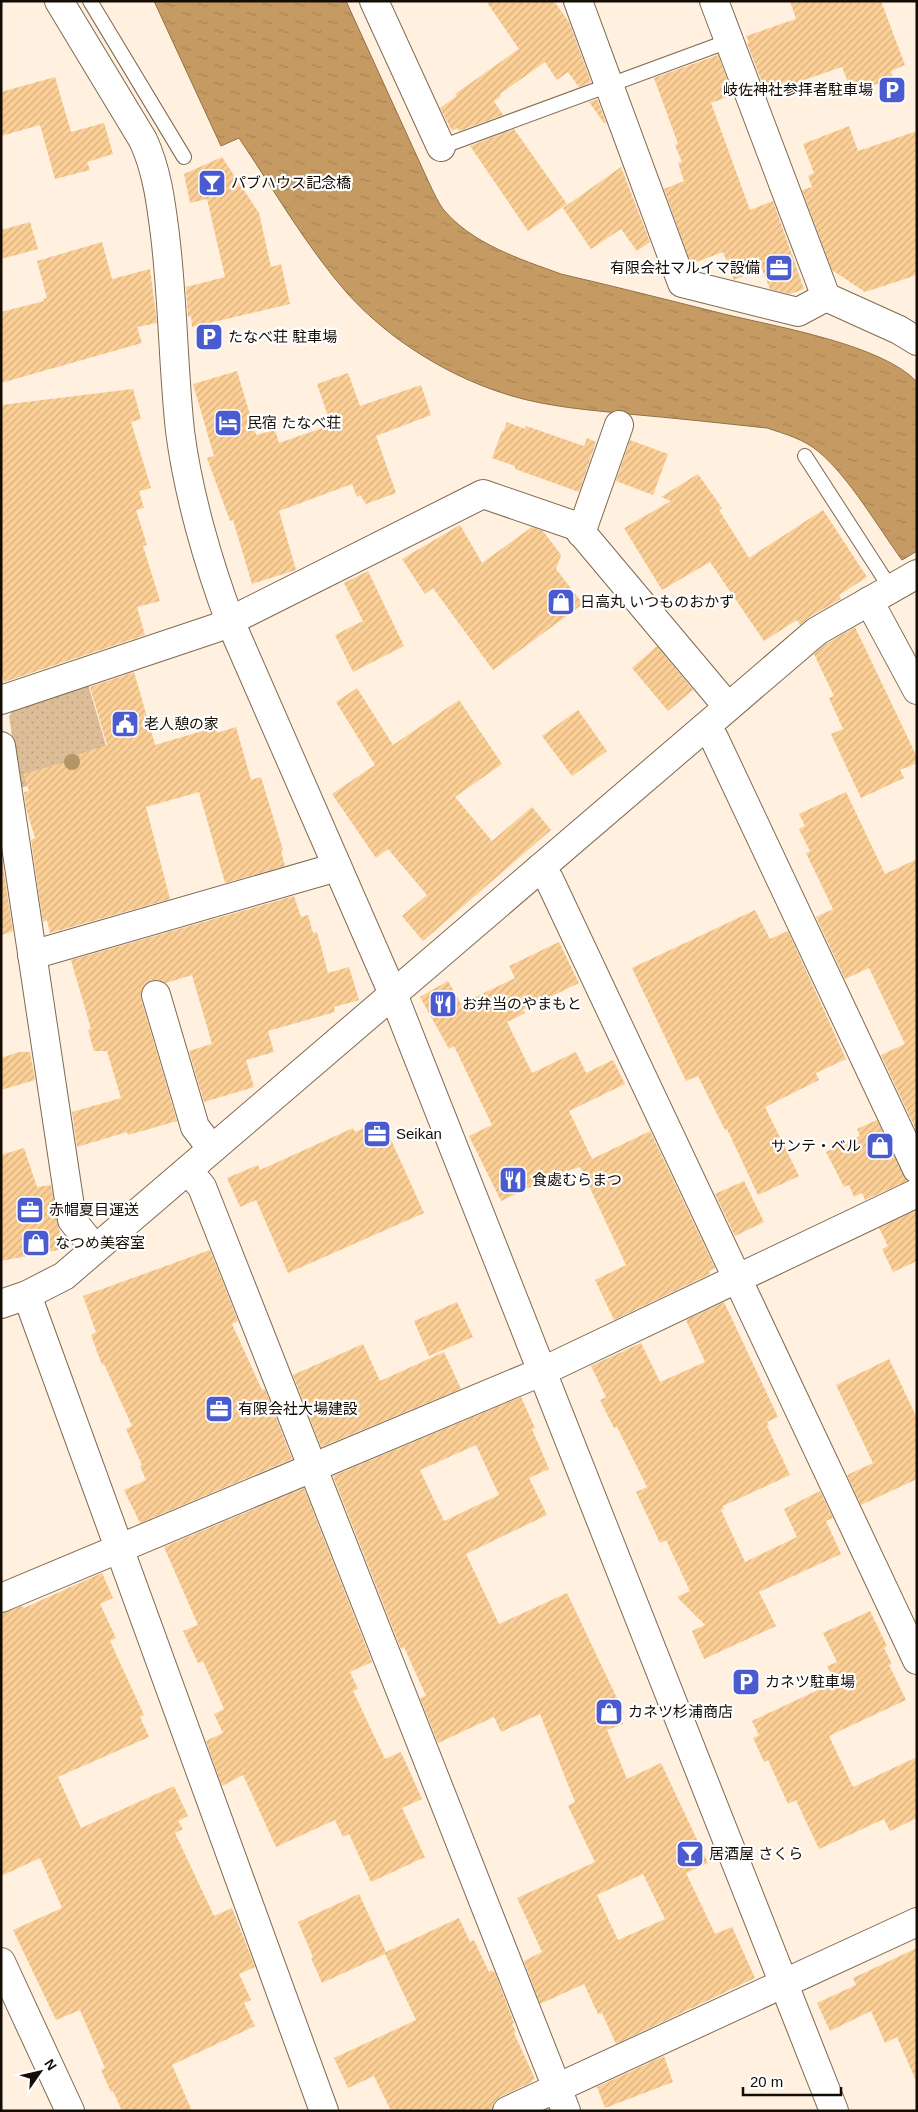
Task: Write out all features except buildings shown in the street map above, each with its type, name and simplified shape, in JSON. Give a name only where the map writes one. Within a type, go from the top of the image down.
[{"type":"street","points":[[59,1],[151,158],[169,264],[180,430],[186,465],[214,577],[230,621],[392,994],[834,2111]]},
{"type":"street","points":[[374,1],[441,147]]},
{"type":"street","points":[[578,1],[682,283],[798,312],[826,297]]},
{"type":"street","points":[[714,1],[826,297],[899,330],[917,342]]},
{"type":"street","points":[[581,533],[619,425]]},
{"type":"street","points":[[1,700],[216,628],[484,494],[576,526],[728,707]]},
{"type":"street","points":[[1,1304],[27,1295],[64,1276],[816,631],[917,574]]},
{"type":"street","points":[[880,595],[917,690]]},
{"type":"street","points":[[705,727],[714,738],[917,1170]]},
{"type":"street","points":[[1,746],[72,1220],[95,1249]]},
{"type":"street","points":[[32,955],[337,867]]},
{"type":"street","points":[[540,868],[550,879],[917,1660]]},
{"type":"street","points":[[156,995],[194,1127],[212,1149]]},
{"type":"street","points":[[188,1170],[202,1187],[562,2099]]},
{"type":"street","points":[[1,1598],[541,1372],[917,1193]]},
{"type":"street","points":[[27,1295],[324,2111]]},
{"type":"street","points":[[507,2111],[562,2099],[783,1984],[917,1922]]},
{"type":"street","points":[[2,1963],[70,2111]]},
{"type":"lane","points":[[90,1],[184,157]]},
{"type":"lane","points":[[441,147],[729,41]]},
{"type":"lane","points":[[805,456],[880,595]]},
{"type":"shaded area","points":[[88,684],[111,763],[20,788],[9,716],[14,709]]},
{"type":"water","points":[[154,1],[346,1],[436,197],[443,209],[468,232],[498,249],[561,274],[828,339],[880,358],[901,369],[917,382],[917,551],[902,560],[863,503],[830,462],[819,452],[794,437],[767,428],[584,409],[526,400],[467,379],[444,368],[402,342],[364,310],[332,275],[304,237],[239,138],[221,146]]},
{"type":"place","name":"岐佐神社参拝者駐車場","points":[[892,90]]},
{"type":"place","name":"パブハウス記念橋","points":[[212,183]]},
{"type":"place","name":"有限会社マルイマ設備","points":[[779,268]]},
{"type":"place","name":"たなべ荘 駐車場","points":[[209,337]]},
{"type":"place","name":"民宿 たなべ荘","points":[[228,423]]},
{"type":"place","name":"日高丸 いつものおかず","points":[[561,602]]},
{"type":"place","name":"老人憩の家","points":[[125,724]]},
{"type":"place","name":"お弁当のやまもと","points":[[443,1004]]},
{"type":"place","name":"Seikan","points":[[377,1134]]},
{"type":"place","name":"サンテ・ベル","points":[[880,1146]]},
{"type":"place","name":"食處むらまつ","points":[[513,1180]]},
{"type":"place","name":"赤帽夏目運送","points":[[30,1210]]},
{"type":"place","name":"なつめ美容室","points":[[36,1243]]},
{"type":"place","name":"有限会社大場建設","points":[[219,1409]]},
{"type":"place","name":"カネツ駐車場","points":[[746,1682]]},
{"type":"place","name":"カネツ杉浦商店","points":[[609,1712]]},
{"type":"place","name":"居酒屋 さくら","points":[[690,1854]]}]
